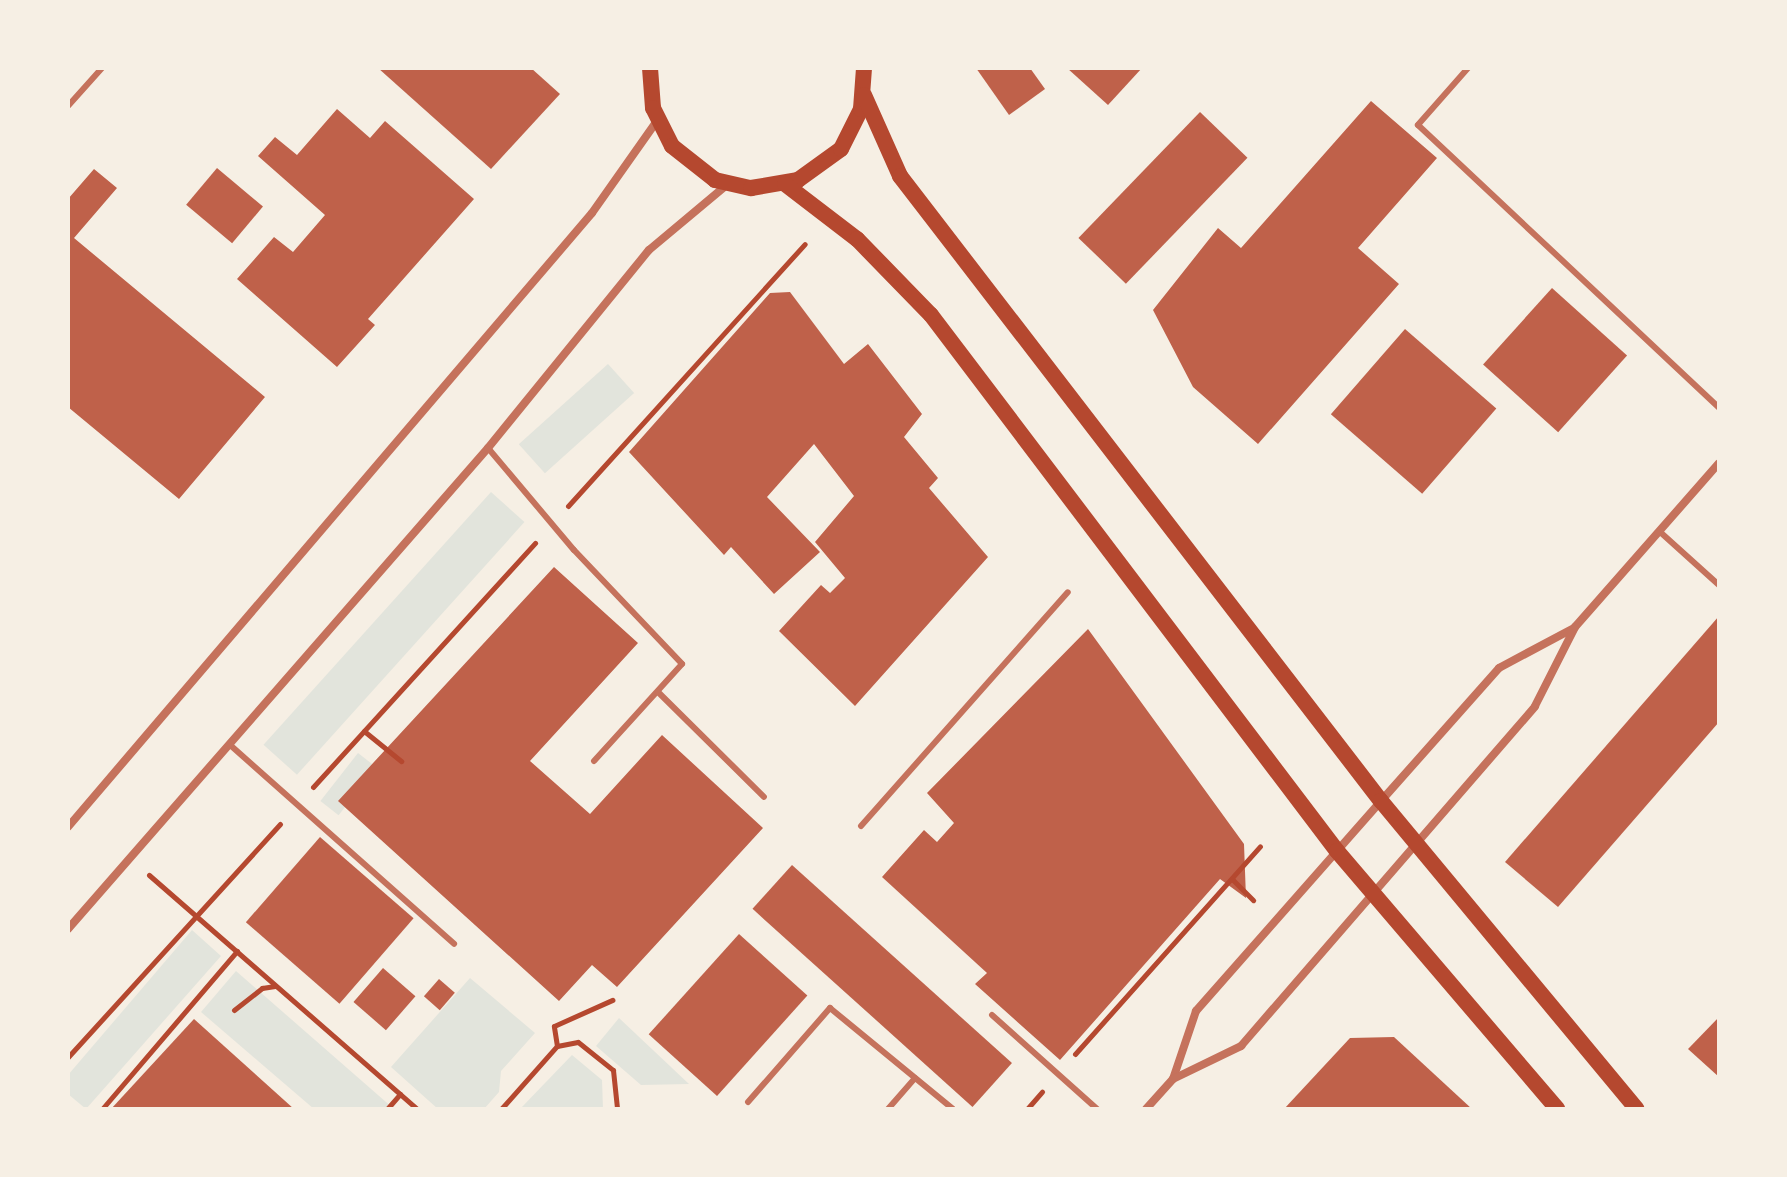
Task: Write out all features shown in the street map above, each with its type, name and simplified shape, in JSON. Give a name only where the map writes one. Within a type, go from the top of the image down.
[{"type":"main road","points":[[647,72],[657,121],[691,165],[729,184],[785,184],[823,166],[841,149],[864,95],[864,68]]},
{"type":"main road","points":[[864,95],[900,176],[1381,801],[1637,1109]]},
{"type":"main road","points":[[785,184],[857,239],[931,315],[1337,851],[1557,1109]]},
{"type":"street","points":[[68,827],[592,213],[657,121]]},
{"type":"street","points":[[68,929],[488,448],[649,250],[729,184]]},
{"type":"street","points":[[1146,1109],[1173,1079],[1241,1046],[1535,706],[1575,627],[1719,463]]},
{"type":"street","points":[[1173,1079],[1196,1011],[1499,668],[1575,627]]},
{"type":"lane","points":[[68,106],[102,68]]},
{"type":"lane","points":[[1468,68],[1418,125],[1719,408]]},
{"type":"lane","points":[[488,448],[552,524],[682,664],[594,761]]},
{"type":"lane","points":[[1659,531],[1719,585]]},
{"type":"lane","points":[[861,826],[1068,592]]},
{"type":"lane","points":[[658,692],[764,797]]},
{"type":"lane","points":[[229,744],[454,944]]},
{"type":"lane","points":[[748,1102],[830,1008],[953,1109]]},
{"type":"lane","points":[[992,1015],[1097,1109]]},
{"type":"lane","points":[[888,1109],[915,1078]]},
{"type":"path","points":[[68,1057],[805,244]]},
{"type":"path","points":[[364,731],[401,761]]},
{"type":"path","points":[[1027,1109],[1260,846]]},
{"type":"path","points":[[130,859],[417,1109]]},
{"type":"path","points":[[1232,879],[1253,900]]},
{"type":"path","points":[[102,1109],[237,951]]},
{"type":"path","points":[[234,1010],[262,988],[276,986]]},
{"type":"path","points":[[557,1046],[554,1026],[612,1000]]},
{"type":"path","points":[[501,1109],[557,1046],[578,1042],[613,1070],[617,1109]]},
{"type":"path","points":[[387,1109],[400,1094]]},
{"type":"shaded area","points":[[608,364],[634,393],[545,473],[519,444]]},
{"type":"shaded area","points":[[491,492],[524,522],[297,775],[263,745]]},
{"type":"shaded area","points":[[358,753],[376,767],[339,815],[320,801]]},
{"type":"shaded area","points":[[192,930],[221,956],[86,1109],[68,1094],[68,1075]]},
{"type":"shaded area","points":[[236,971],[394,1109],[314,1109],[201,1012]]},
{"type":"shaded area","points":[[470,978],[535,1033],[501,1071],[499,1092],[484,1109],[438,1109],[391,1067]]},
{"type":"shaded area","points":[[619,1018],[689,1084],[641,1085],[596,1046]]},
{"type":"shaded area","points":[[572,1055],[602,1080],[603,1109],[520,1109]]},
{"type":"building","points":[[378,68],[531,68],[560,94],[491,169]]},
{"type":"building","points":[[976,68],[1030,68],[1045,89],[1009,115]]},
{"type":"building","points":[[1067,68],[1142,68],[1108,105]]},
{"type":"building","points":[[1371,101],[1437,158],[1358,248],[1399,284],[1258,444],[1193,387],[1153,310],[1218,228],[1241,248]]},
{"type":"building","points":[[337,109],[370,138],[385,121],[474,199],[368,319],[375,325],[337,367],[237,279],[274,237],[293,252],[325,215],[258,156],[275,137],[297,155]]},
{"type":"building","points":[[1200,112],[1247,158],[1126,284],[1078,238]]},
{"type":"building","points":[[217,168],[263,207],[232,243],[186,205]]},
{"type":"building","points":[[94,169],[117,188],[74,238],[265,397],[179,499],[68,407],[68,199]]},
{"type":"building","points":[[1552,288],[1627,356],[1558,432],[1483,365]]},
{"type":"building","points":[[790,292],[844,364],[868,344],[922,414],[904,437],[938,478],[929,488],[988,557],[855,706],[779,631],[821,585],[830,593],[845,578],[815,542],[854,496],[814,444],[767,497],[820,552],[774,594],[731,547],[724,555],[629,452],[770,293]]},
{"type":"building","points":[[1405,329],[1496,408],[1422,494],[1331,414]]},
{"type":"building","points":[[554,567],[638,643],[530,761],[590,814],[662,735],[763,828],[617,987],[592,965],[559,1001],[338,801]]},
{"type":"building","points":[[1719,616],[1719,722],[1558,907],[1505,862]]},
{"type":"building","points":[[1088,629],[1244,844],[1246,898],[1220,879],[1060,1060],[975,984],[987,973],[882,877],[924,830],[937,842],[954,823],[927,793]]},
{"type":"building","points":[[320,837],[414,918],[339,1004],[246,922]]},
{"type":"building","points":[[792,865],[1012,1063],[972,1107],[753,909]]},
{"type":"building","points":[[739,934],[807,996],[717,1096],[649,1034]]},
{"type":"building","points":[[383,968],[415,996],[386,1030],[353,1002]]},
{"type":"building","points":[[439,979],[455,993],[440,1010],[424,996]]},
{"type":"building","points":[[1719,1017],[1719,1077],[1688,1049]]},
{"type":"building","points":[[194,1019],[294,1109],[111,1109]]},
{"type":"building","points":[[1394,1037],[1472,1109],[1284,1109],[1350,1038]]}]
